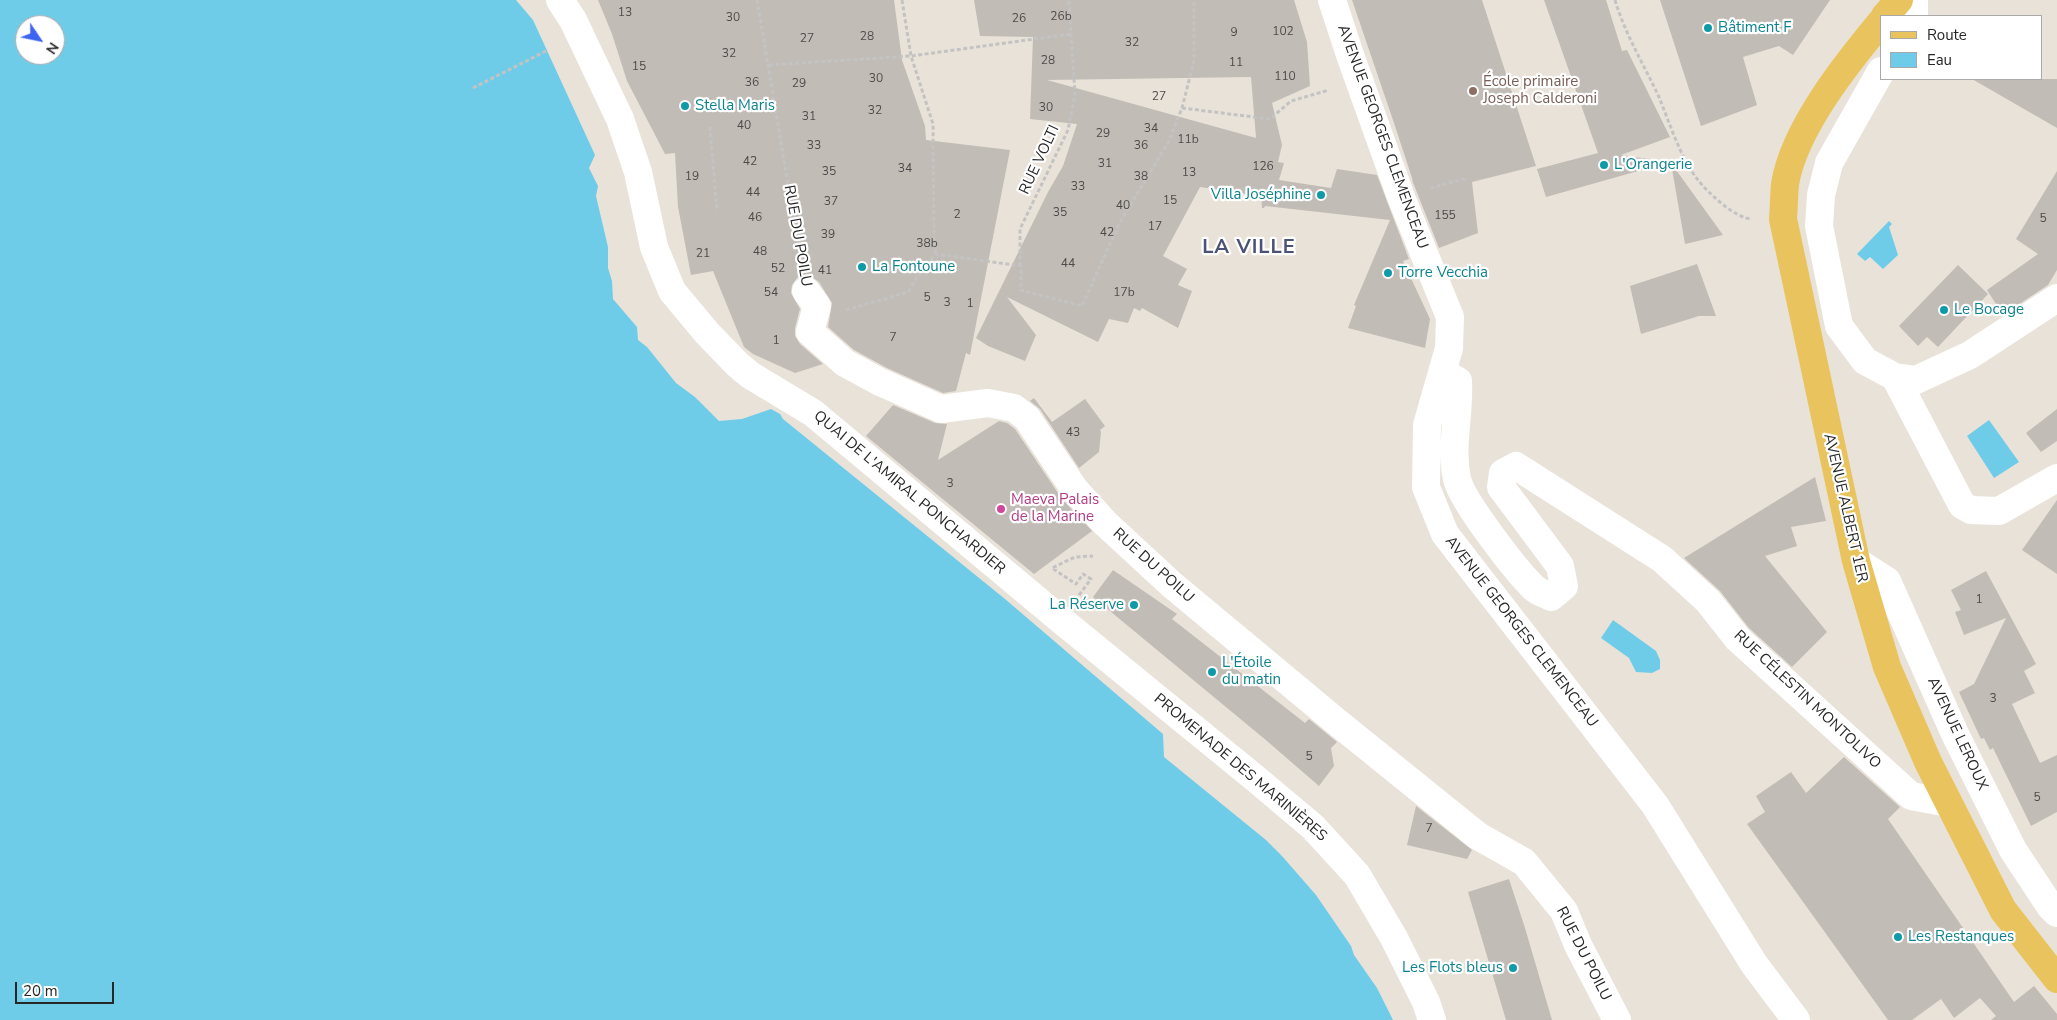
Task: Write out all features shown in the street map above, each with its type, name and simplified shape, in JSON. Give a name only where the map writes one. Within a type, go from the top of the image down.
[{"type":"main road","points":[[1886,15],[1899,0]]},
{"type":"main road","name":"AVENUE ALBERT 1ER","points":[[1880,23],[1850,59],[1821,101],[1798,145],[1785,183],[1783,219],[1856,561],[1887,667],[1928,762],[2004,910],[2057,979]]},
{"type":"street","name":"QUAI DE L'AMIRAL PONCHARDIER","points":[[560,0],[573,20],[620,119],[638,172],[654,246],[672,291],[737,364],[750,375],[813,413],[1061,620]]},
{"type":"street","name":"AVENUE GEORGES CLEMENCEAU","points":[[1332,0],[1401,197],[1450,317],[1449,348],[1427,425],[1426,487],[1445,534],[1655,805],[1754,964],[1796,1020]]},
{"type":"street","points":[[1914,0],[1914,15]]},
{"type":"street","points":[[1880,73],[1830,163],[1821,195],[1819,226],[1839,326],[1865,362],[1895,377],[1916,380],[1970,355],[2057,298]]},
{"type":"street","name":"RUE DU POILU","points":[[806,292],[817,306],[810,332],[845,363],[880,382],[941,409],[988,403],[1014,408],[1027,418],[1076,490],[1105,523],[1171,584],[1478,836],[1524,862],[1564,912],[1582,953],[1617,1020]]},
{"type":"street","name":"RUE CÉLESTIN MONTOLIVO","points":[[1443,372],[1458,381],[1459,399],[1454,444],[1458,481],[1476,514],[1505,554],[1535,589],[1551,597],[1564,586],[1560,566],[1501,487],[1503,473],[1516,466],[1662,560],[1708,601],[1738,639],[1910,796],[1948,803]]},
{"type":"street","points":[[1895,377],[1962,505],[1971,510],[1999,511],[2057,478]]},
{"type":"street","name":"AVENUE LEROUX","points":[[1856,561],[1888,581],[1955,734],[2012,850],[2050,906],[2057,913]]},
{"type":"street","name":"PROMENADE DES MARINIÈRES","points":[[1061,620],[1256,778],[1313,827],[1357,875],[1394,938],[1426,1002],[1432,1020]]},
{"type":"path","name":"RUE DU POILU","points":[[757,0],[806,292]]},
{"type":"path","points":[[902,0],[911,56],[934,124],[934,242],[936,254]]},
{"type":"path","name":"RUE VOLTI","points":[[1069,0],[1075,95],[1068,130],[1020,229],[1021,290],[1082,306],[1120,222],[1169,141],[1182,108]]},
{"type":"path","points":[[1194,0],[1194,61],[1182,108],[1270,119],[1291,102],[1333,88],[1343,88],[1350,55]]},
{"type":"path","points":[[1615,0],[1628,34],[1658,95],[1684,156],[1697,179],[1721,203],[1745,219],[1783,219]]},
{"type":"path","points":[[769,65],[911,56],[1071,34]]},
{"type":"path","points":[[473,88],[548,50]]},
{"type":"path","points":[[710,127],[717,212]]},
{"type":"path","points":[[1401,197],[1468,178]]},
{"type":"path","points":[[936,254],[1021,266]]},
{"type":"path","points":[[806,292],[845,310],[908,292],[922,268],[936,254]]},
{"type":"path","points":[[1061,620],[1091,579],[1083,574],[1076,584],[1052,568],[1075,557],[1101,555]]},
{"type":"water","points":[[0,0],[516,0],[533,20],[595,155],[589,168],[598,186],[596,196],[608,247],[608,268],[612,281],[613,299],[637,327],[638,340],[647,347],[676,383],[695,397],[719,421],[742,419],[771,409],[780,414],[783,419],[1005,599],[1163,734],[1164,757],[1266,840],[1316,895],[1377,988],[1393,1020],[0,1020]]},
{"type":"water","points":[[1889,221],[1892,224],[1889,227],[1898,255],[1883,269],[1870,257],[1865,261],[1857,254]]},
{"type":"water","points":[[1989,420],[2019,462],[1994,478],[1967,436]]},
{"type":"water","points":[[1613,620],[1656,651],[1660,660],[1660,669],[1652,673],[1636,672],[1629,658],[1601,638]]},
{"type":"building","points":[[598,0],[894,0],[902,60],[925,126],[926,140],[1010,150],[970,355],[966,353],[956,391],[943,393],[887,368],[854,350],[828,327],[832,303],[819,282],[805,275],[797,278],[792,285],[791,293],[800,309],[795,336],[800,344],[823,364],[795,373],[753,354],[744,347],[713,271],[691,275],[678,207],[675,153],[665,154],[627,81],[612,34]]},
{"type":"building","points":[[974,0],[1294,0],[1307,42],[1310,86],[1272,103],[1282,145],[1278,162],[1284,163],[1279,180],[1331,188],[1337,169],[1377,175],[1409,259],[1403,261],[1430,319],[1425,348],[1348,328],[1356,306],[1354,305],[1390,220],[1265,206],[1262,208],[1261,196],[1200,187],[1163,256],[1187,269],[1178,285],[1192,291],[1178,328],[1142,308],[1140,311],[1134,308],[1128,323],[1109,319],[1098,342],[1007,297],[1036,335],[1025,361],[988,346],[976,338],[1048,192],[1063,166],[1077,124],[1030,119],[1033,37],[980,36]],"holes":[[[1251,77],[1256,138],[1047,80]]]},
{"type":"building","points":[[1352,0],[1482,0],[1536,166],[1472,182],[1478,233],[1439,248],[1412,180]]},
{"type":"building","points":[[1544,0],[1606,0],[1622,51],[1627,50],[1670,137],[1621,155],[1670,162],[1546,197],[1537,169],[1598,153]]},
{"type":"building","points":[[1660,0],[1830,0],[1793,55],[1779,46],[1743,57],[1757,105],[1701,126]]},
{"type":"building","points":[[2057,79],[2057,128],[1974,80]]},
{"type":"building","points":[[1671,163],[1723,235],[1685,244]]},
{"type":"building","points":[[2057,171],[2057,270],[2048,285],[2003,315],[1987,290],[2038,254],[2016,239]]},
{"type":"building","points":[[1697,264],[1716,316],[1699,316],[1641,334],[1630,286]]},
{"type":"building","name":"Le Bocage","points":[[1958,265],[1988,294],[1938,347],[1927,337],[1918,346],[1899,326]]},
{"type":"building","points":[[1034,398],[1052,422],[1085,399],[1105,426],[1100,430],[1099,452],[1079,468],[1040,409],[1030,401]]},
{"type":"building","points":[[893,405],[935,423],[947,424],[938,460],[999,421],[1007,423],[1015,429],[1062,499],[1092,531],[1034,574],[866,436]]},
{"type":"building","points":[[2057,409],[2057,441],[2041,452],[2026,433]]},
{"type":"building","points":[[1815,477],[1826,521],[1791,527],[1797,546],[1765,556],[1827,632],[1792,667],[1749,628],[1720,591],[1684,558]]},
{"type":"building","points":[[2057,500],[2057,574],[2022,550]]},
{"type":"building","points":[[1113,570],[1177,614],[1172,619],[1305,723],[1309,719],[1337,742],[1331,748],[1334,766],[1319,786],[1093,597]]},
{"type":"building","points":[[1986,571],[2036,664],[2024,671],[2035,693],[2012,704],[2040,763],[2057,755],[2057,812],[2031,826],[1993,748],[1990,750],[1984,738],[1981,739],[1959,692],[1974,684],[2006,618],[1964,635],[1955,612],[1961,610],[1951,590]]},
{"type":"building","name":"Les Restanques","points":[[1844,757],[1900,807],[1888,819],[2014,1002],[2034,986],[2057,1014],[2057,1020],[1991,1020],[1996,1016],[1980,998],[1954,1018],[1941,999],[1912,1020],[1888,1020],[1747,824],[1765,812],[1756,796],[1791,772],[1806,793]]},
{"type":"building","points":[[1416,806],[1472,850],[1467,859],[1407,845]]},
{"type":"building","name":"Les Flots bleus","points":[[1509,879],[1552,1020],[1506,1020],[1468,892]]},
{"type":"place","name":"Bâtiment F","points":[[1708,28]]},
{"type":"place","name":"École primaire Joseph Calderoni","points":[[1473,91]]},
{"type":"place","name":"Stella Maris","points":[[685,106]]},
{"type":"place","name":"L'Orangerie","points":[[1604,165]]},
{"type":"place","name":"Villa Joséphine","points":[[1321,195]]},
{"type":"place","name":"La Fontoune","points":[[862,267]]},
{"type":"place","name":"Torre Vecchia","points":[[1388,273]]},
{"type":"place","name":"Le Bocage","points":[[1944,310]]},
{"type":"place","name":"Maeva Palais de la Marine","points":[[1001,509]]},
{"type":"place","name":"La Réserve","points":[[1134,605]]},
{"type":"place","name":"L'Étoile du matin","points":[[1212,672]]},
{"type":"place","name":"Les Restanques","points":[[1898,937]]},
{"type":"place","name":"Les Flots bleus","points":[[1513,968]]},
{"type":"district","name":"LA VILLE","points":[[1249,248]]}]
